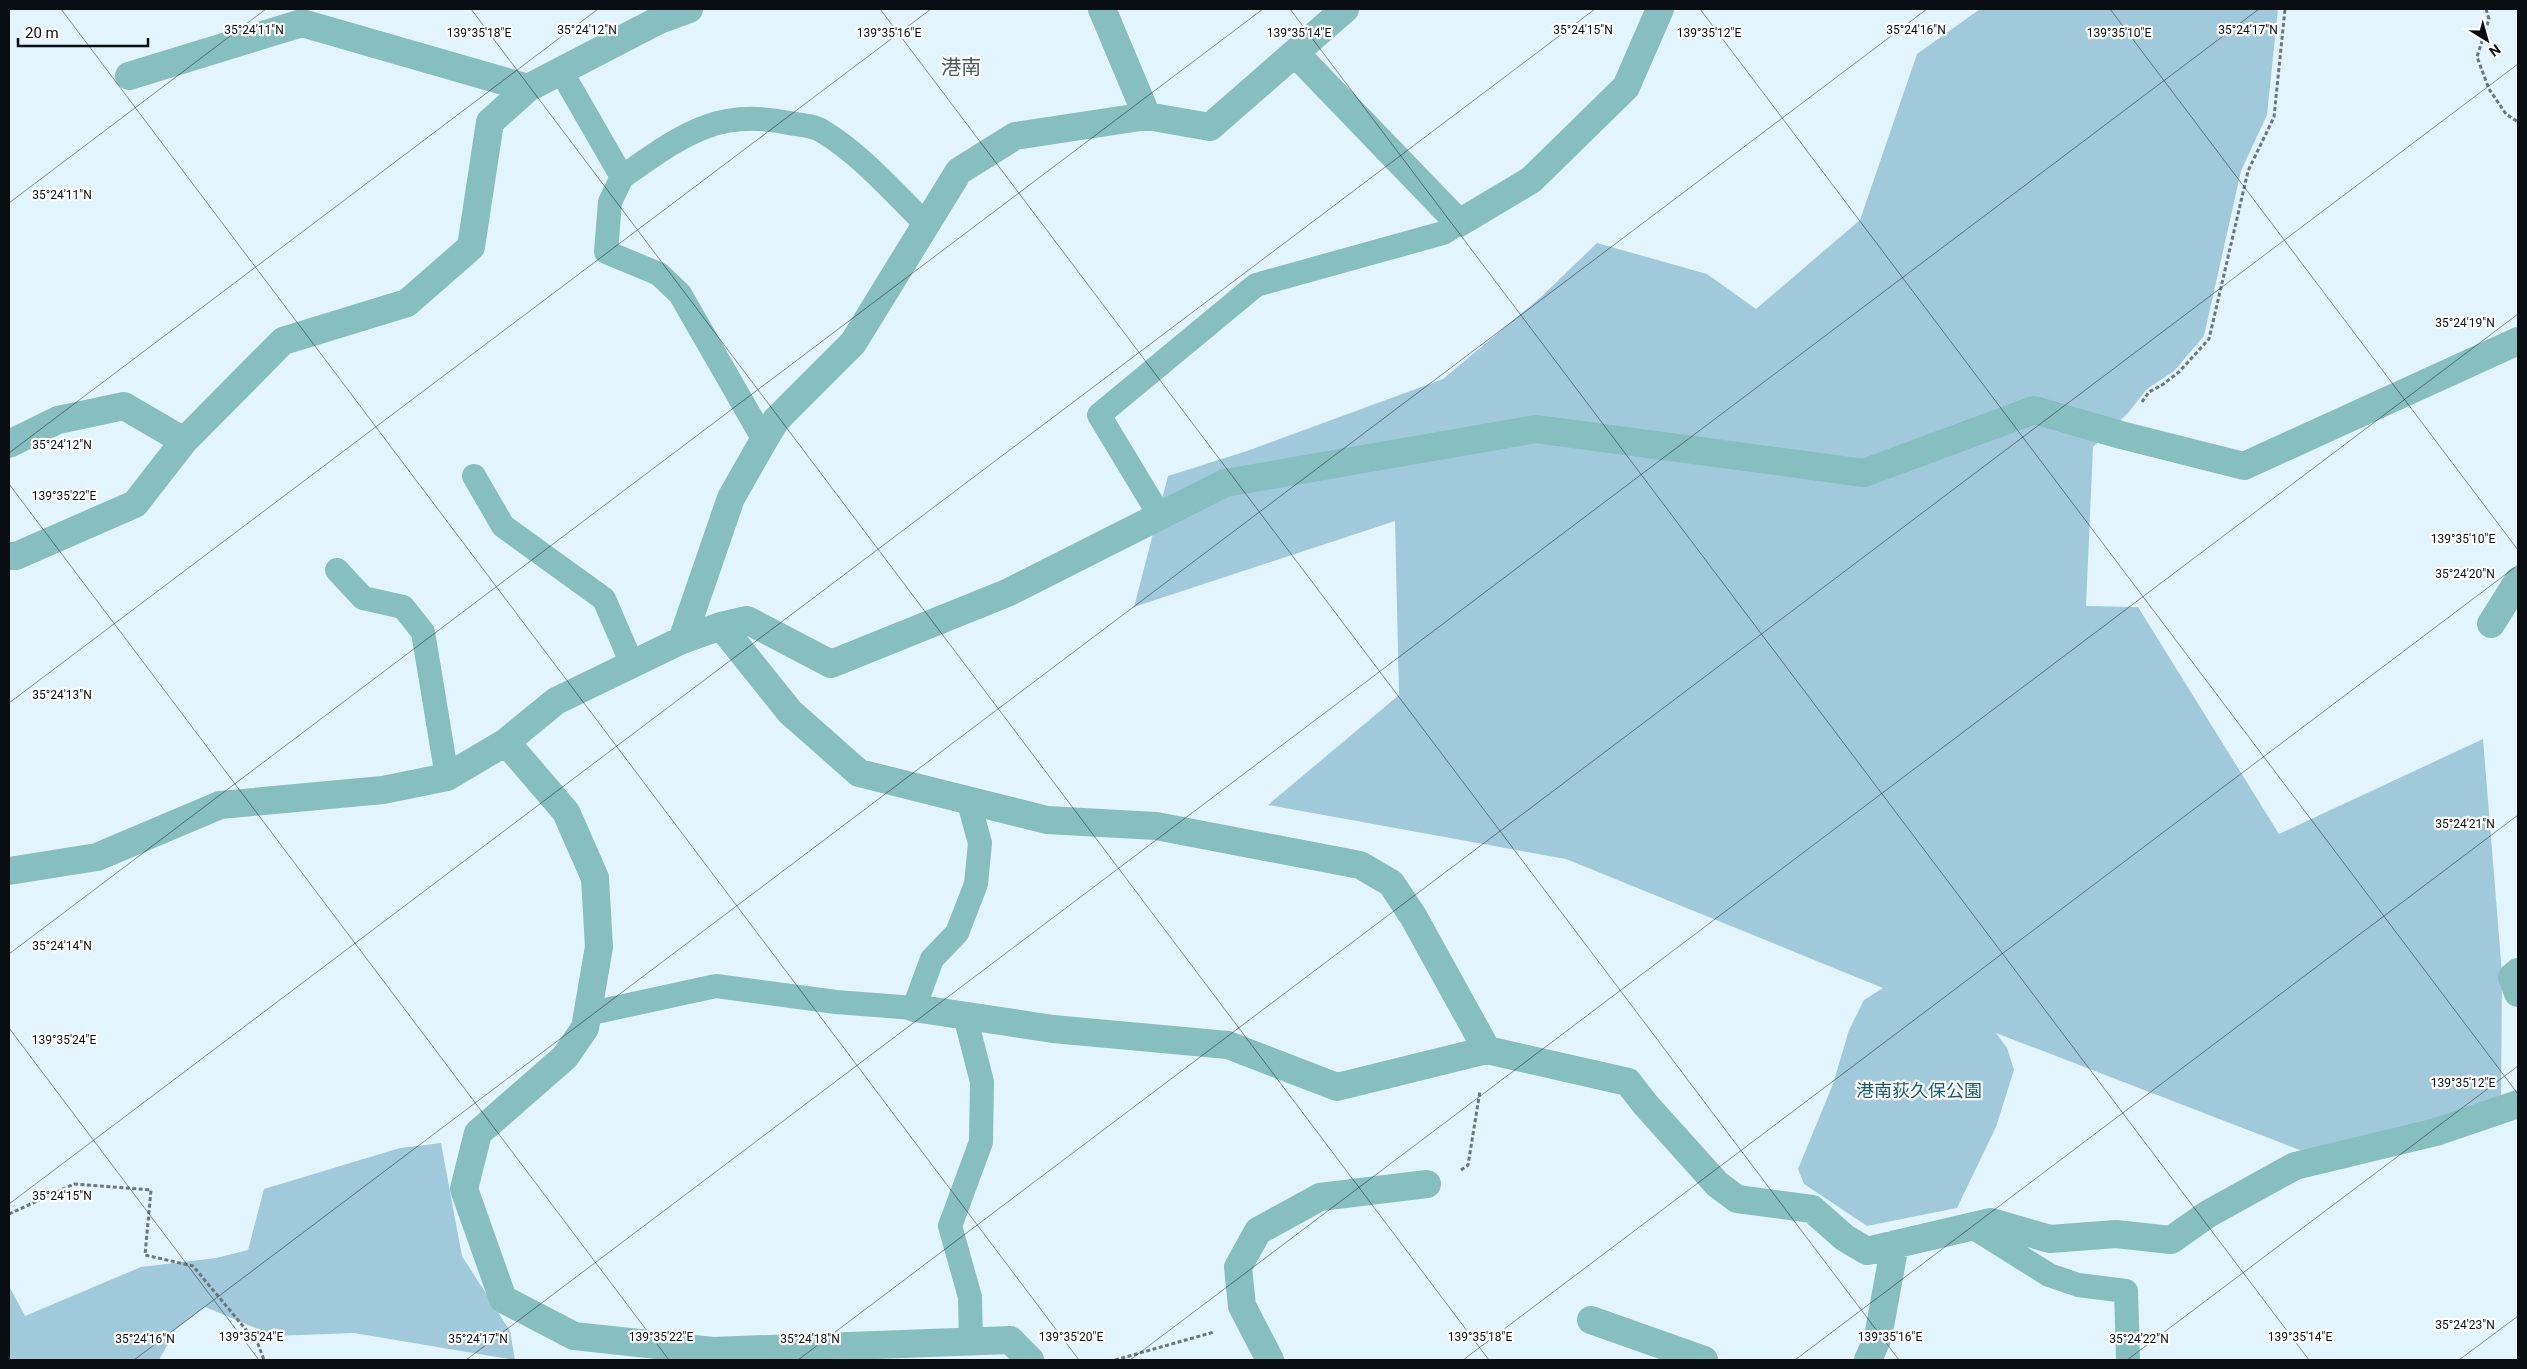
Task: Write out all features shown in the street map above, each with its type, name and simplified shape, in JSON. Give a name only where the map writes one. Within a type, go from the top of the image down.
[{"type":"street","points":[[9,556],[16,556],[135,504],[184,441],[283,340],[407,302],[471,248],[490,122],[528,88],[659,20],[689,9]]},
{"type":"street","points":[[1102,9],[1147,116]]},
{"type":"street","points":[[682,640],[731,498],[764,440],[776,420],[853,343],[959,171],[1015,136],[1147,116],[1210,127],[1346,9]]},
{"type":"street","points":[[1296,54],[1459,223],[1531,180],[1626,87],[1660,9]]},
{"type":"street","points":[[129,76],[302,23],[528,88]]},
{"type":"street","points":[[9,871],[97,858],[220,805],[383,790],[447,777],[506,742],[556,701],[682,640],[721,626],[748,620],[831,664],[1007,594],[1225,483],[1536,429],[1864,473],[2034,410],[2121,435],[2244,466],[2518,340]]},
{"type":"street","points":[[9,444],[58,420],[124,406],[184,441]]},
{"type":"street","points":[[2491,624],[2518,581]]},
{"type":"street","points":[[721,626],[790,712],[859,773],[1048,820],[1156,826],[1360,865],[1391,883],[1413,916],[1487,1050]]},
{"type":"street","points":[[506,742],[566,812],[595,878],[599,947],[585,1028],[565,1057],[478,1133],[464,1188],[503,1298],[574,1336],[713,1351],[971,1343],[1010,1340],[1030,1360]]},
{"type":"street","points":[[2518,972],[2512,977],[2518,993]]},
{"type":"street","points":[[914,1008],[1053,1029],[1228,1045],[1337,1087],[1487,1050],[1628,1082],[1645,1104],[1717,1184],[1737,1199],[1812,1210],[1845,1238],[1867,1251],[1991,1222],[2050,1239],[2116,1234],[2171,1240],[2208,1214],[2295,1166],[2436,1132],[2518,1104]]},
{"type":"street","points":[[1270,1360],[1242,1306],[1238,1267],[1258,1231],[1320,1197],[1427,1184]]},
{"type":"street","points":[[1868,1360],[1878,1337],[1895,1244]]},
{"type":"street","points":[[1591,1320],[1704,1360]]},
{"type":"lane","points":[[561,71],[622,177]]},
{"type":"lane","points":[[764,440],[680,294],[659,274],[606,252],[610,202],[622,177],[682,136],[719,120],[773,119],[821,129],[862,160],[927,225]]},
{"type":"lane","points":[[1160,516],[1099,415],[1256,285],[1443,233],[1459,223]]},
{"type":"lane","points":[[474,476],[502,526],[604,599],[632,664]]},
{"type":"lane","points":[[337,570],[363,598],[403,607],[423,632],[447,777]]},
{"type":"lane","points":[[587,1014],[716,986],[836,1002],[914,1008],[932,959],[957,933],[976,884],[980,843],[968,799]]},
{"type":"lane","points":[[965,1016],[982,1082],[981,1142],[950,1226],[970,1297],[971,1343]]},
{"type":"lane","points":[[1971,1226],[2049,1275],[2078,1285],[2126,1291],[2128,1360]]},
{"type":"path","points":[[2149,392],[2179,372],[2209,339],[2248,171],[2274,117],[2285,9]]},
{"type":"path","points":[[2486,9],[2489,19],[2477,57],[2489,89],[2506,114],[2518,122]]},
{"type":"path","points":[[1427,1184],[1449,1179],[1468,1165],[1487,1050]]},
{"type":"path","points":[[9,1214],[74,1184],[151,1190],[146,1256],[193,1266],[258,1344],[264,1360]]},
{"type":"path","points":[[1114,1360],[1250,1321]]},
{"type":"green space","name":"港南荻久保公園","points":[[1980,9],[2278,9],[2267,115],[2241,171],[2204,336],[2174,371],[2147,389],[2128,413],[2093,447],[2086,606],[2138,607],[2279,834],[2483,739],[2502,973],[2501,1102],[2305,1152],[1996,1033],[2007,1048],[2014,1070],[1996,1127],[1957,1208],[1867,1226],[1804,1184],[1798,1169],[1833,1084],[1849,1030],[1864,1000],[1883,988],[1566,859],[1268,805],[1399,695],[1395,521],[1134,607],[1168,476],[1247,451],[1443,379],[1541,297],[1597,243],[1707,274],[1756,309],[1860,220],[1917,54]]},
{"type":"green space","points":[[441,1143],[462,1256],[510,1331],[515,1360],[354,1333],[275,1336],[205,1307],[176,1329],[159,1360],[9,1360],[9,1286],[25,1316],[141,1267],[216,1258],[248,1250],[264,1189],[400,1148]]},
{"type":"district","name":"港南","points":[[961,67]]}]
